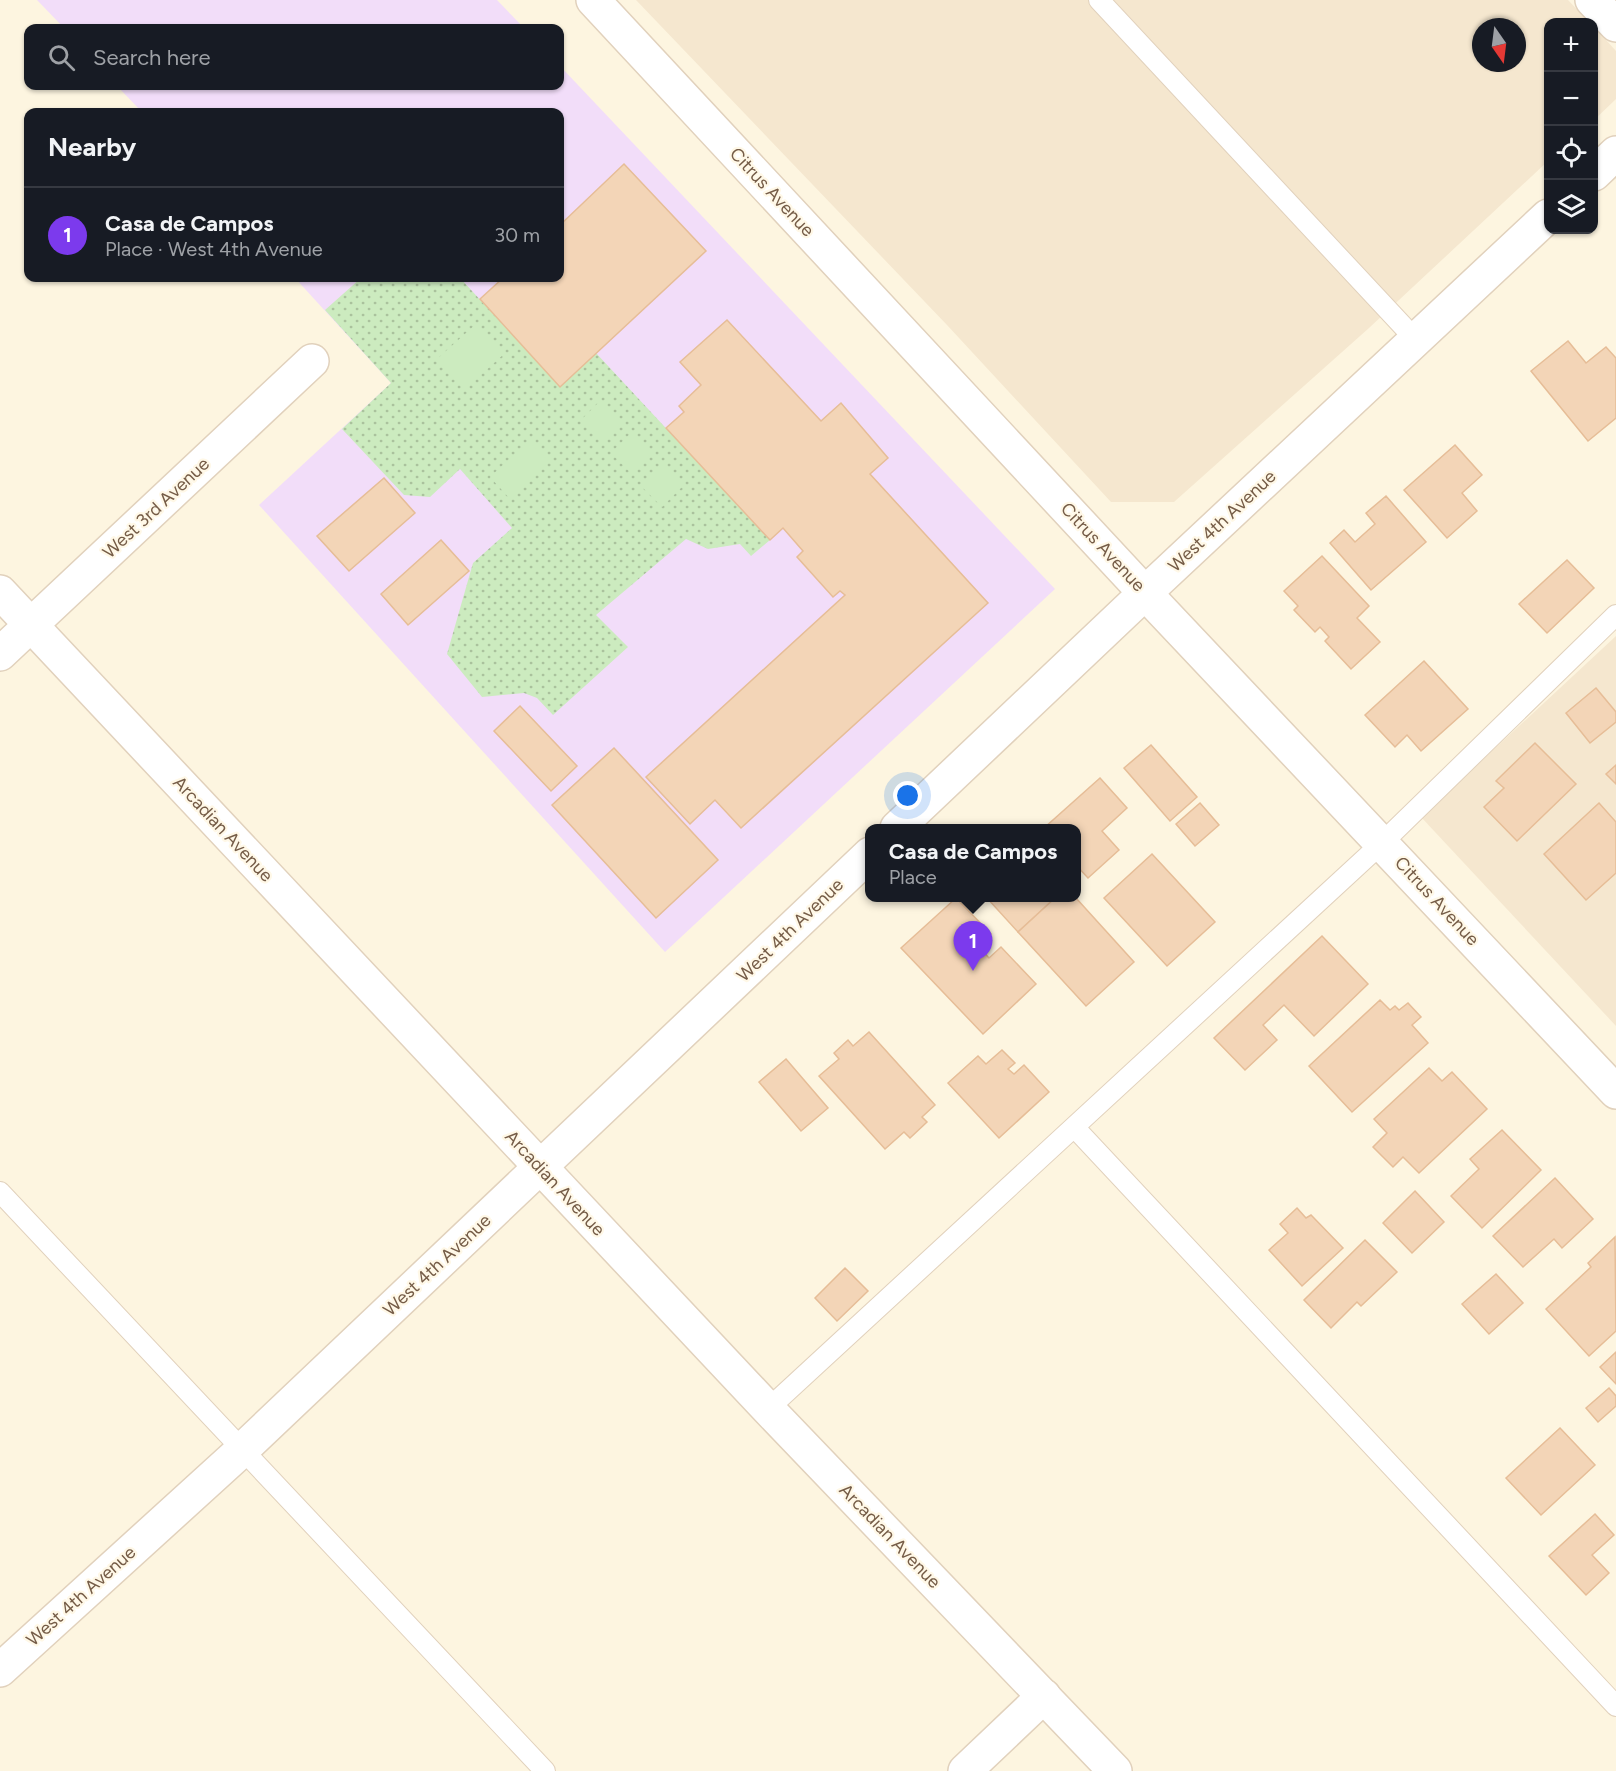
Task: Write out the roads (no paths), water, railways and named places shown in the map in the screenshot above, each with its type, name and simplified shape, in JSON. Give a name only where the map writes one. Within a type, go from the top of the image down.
[{"type":"street","name":"Citrus Avenue","points":[[593,0],[1145,593],[1616,1092]]},
{"type":"street","points":[[1592,0],[1616,25]]},
{"type":"street","points":[[1598,169],[1616,153]]},
{"type":"street","name":"West 4th Avenue","points":[[901,824],[1544,220]]},
{"type":"street","name":"West 3rd Avenue","points":[[0,654],[312,361]]},
{"type":"street","name":"Arcadian Avenue","points":[[0,592],[768,1409],[1115,1771]]},
{"type":"street","name":"West 4th Avenue","points":[[0,1670],[242,1450],[865,859]]},
{"type":"street","points":[[965,1771],[1044,1696]]},
{"type":"lane","points":[[1099,0],[1416,340]]},
{"type":"lane","points":[[768,1409],[1383,843],[1616,615]]},
{"type":"lane","points":[[1075,1128],[1616,1706]]},
{"type":"lane","points":[[0,1192],[545,1771]]},
{"type":"place","name":"Casa de Campos","points":[[973,971]]}]
